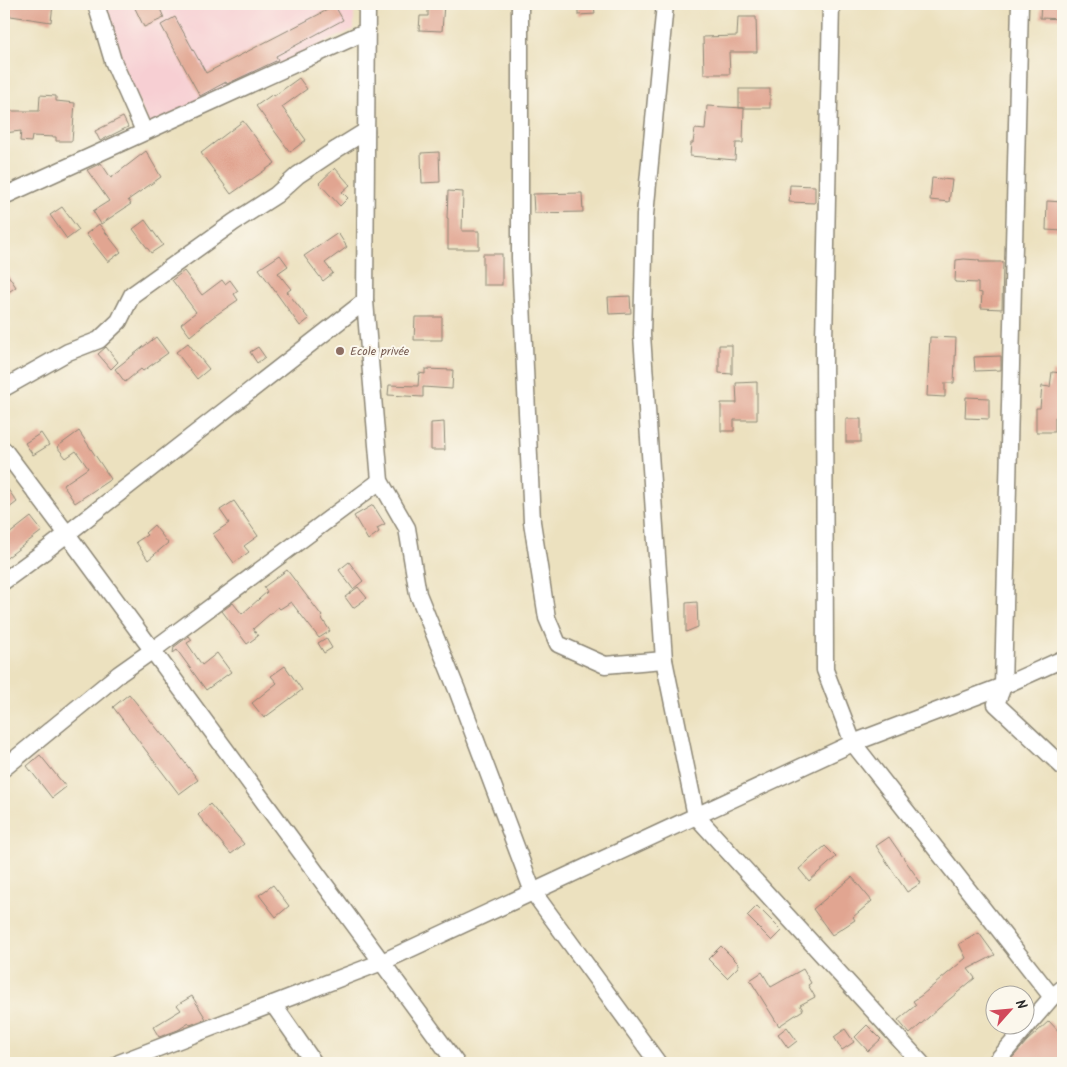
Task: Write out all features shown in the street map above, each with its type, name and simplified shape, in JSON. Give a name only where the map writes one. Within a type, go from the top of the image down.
[{"type":"street","points":[[96,4],[112,61],[144,131]]},
{"type":"street","points":[[367,4],[365,302],[380,481],[407,528],[418,594],[457,690],[533,892],[658,1063]]},
{"type":"street","points":[[520,4],[520,258],[524,370],[532,522],[547,618],[558,644],[605,665],[664,660]]},
{"type":"street","points":[[665,4],[645,215],[642,335],[664,660],[696,816],[922,1063]]},
{"type":"street","points":[[831,4],[824,341],[825,670],[853,743],[1058,993],[994,1063]]},
{"type":"street","points":[[1020,4],[1003,686],[996,704],[1063,768]]},
{"type":"street","points":[[4,196],[367,31]]},
{"type":"street","points":[[4,388],[68,352],[99,340],[120,322],[132,295],[234,222],[276,195],[298,175],[366,131]]},
{"type":"street","points":[[4,581],[365,302]]},
{"type":"street","points":[[4,450],[456,1063]]},
{"type":"street","points":[[4,768],[119,674],[380,481]]},
{"type":"street","points":[[119,1063],[152,1058],[272,1004],[382,962],[853,743],[1003,686],[1063,659]]},
{"type":"street","points":[[272,1004],[314,1063]]},
{"type":"shaded area","points":[[104,4],[354,4],[354,29],[149,125],[121,62]]},
{"type":"building","points":[[4,4],[53,4],[51,22],[4,15]]},
{"type":"building","points":[[133,4],[158,4],[164,18],[144,27]]},
{"type":"building","points":[[428,4],[444,4],[442,31],[419,30],[420,16],[428,16]]},
{"type":"building","points":[[578,4],[594,4],[595,14],[578,15]]},
{"type":"building","points":[[1041,4],[1063,4],[1063,19],[1040,18]]},
{"type":"building","points":[[335,6],[343,20],[276,56],[278,60],[227,84],[226,82],[200,96],[161,25],[175,17],[206,73]]},
{"type":"building","points":[[738,17],[756,17],[757,52],[729,52],[730,74],[704,74],[703,37],[737,36]]},
{"type":"building","points":[[299,78],[307,89],[282,107],[306,140],[290,152],[256,106]]},
{"type":"building","points":[[739,89],[770,89],[770,108],[739,108]]},
{"type":"building","points":[[40,95],[56,96],[56,101],[75,103],[72,141],[56,141],[56,137],[32,136],[31,142],[20,141],[21,131],[4,133],[4,111],[39,111]]},
{"type":"building","points":[[707,106],[744,108],[743,143],[736,143],[735,160],[690,156],[695,129],[705,130]]},
{"type":"building","points":[[123,117],[128,127],[100,141],[95,131]]},
{"type":"building","points":[[243,121],[275,163],[231,194],[201,153]]},
{"type":"building","points":[[146,151],[161,177],[128,200],[131,204],[101,224],[93,211],[109,201],[87,170],[101,163],[111,178]]},
{"type":"building","points":[[439,152],[440,182],[422,183],[421,153]]},
{"type":"building","points":[[335,168],[350,185],[342,192],[348,198],[340,206],[319,183]]},
{"type":"building","points":[[932,178],[952,180],[949,202],[930,200]]},
{"type":"building","points":[[790,185],[815,186],[815,203],[789,202]]},
{"type":"building","points":[[448,191],[463,192],[462,231],[479,231],[479,249],[448,249]]},
{"type":"building","points":[[582,193],[583,212],[534,213],[533,194]]},
{"type":"building","points":[[1047,201],[1063,202],[1063,231],[1046,230]]},
{"type":"building","points":[[62,207],[79,230],[67,239],[50,215]]},
{"type":"building","points":[[145,220],[163,245],[151,253],[133,229]]},
{"type":"building","points":[[99,224],[121,252],[108,262],[86,234]]},
{"type":"building","points":[[338,233],[347,247],[325,263],[333,273],[323,281],[304,256]]},
{"type":"building","points":[[483,254],[502,254],[502,285],[483,285]]},
{"type":"building","points":[[280,255],[288,266],[278,273],[291,289],[287,292],[309,319],[300,326],[259,269]]},
{"type":"building","points":[[956,260],[979,260],[979,262],[1003,262],[1002,309],[981,308],[982,293],[978,292],[978,283],[955,282]]},
{"type":"building","points":[[4,269],[16,287],[4,295]]},
{"type":"building","points":[[184,271],[202,295],[222,280],[225,284],[230,280],[238,291],[234,294],[238,300],[190,336],[181,324],[196,312],[172,280]]},
{"type":"building","points":[[630,296],[631,313],[609,314],[608,297]]},
{"type":"building","points":[[415,317],[442,317],[442,340],[414,340]]},
{"type":"building","points":[[156,337],[168,353],[143,371],[141,369],[125,382],[115,369]]},
{"type":"building","points":[[930,337],[956,338],[954,383],[945,383],[945,397],[927,396]]},
{"type":"building","points":[[188,343],[209,369],[197,379],[176,352]]},
{"type":"building","points":[[719,345],[732,345],[732,374],[719,373]]},
{"type":"building","points":[[106,347],[118,362],[111,369],[98,354]]},
{"type":"building","points":[[258,347],[265,357],[257,363],[250,352]]},
{"type":"building","points":[[1001,356],[1001,370],[975,371],[974,357]]},
{"type":"building","points":[[425,369],[453,370],[452,389],[423,387],[423,397],[388,395],[389,385],[418,386],[419,373],[425,374]]},
{"type":"building","points":[[1052,372],[1063,373],[1060,416],[1055,417],[1055,432],[1036,432],[1036,408],[1040,408],[1042,386],[1050,387]]},
{"type":"building","points":[[757,382],[757,420],[734,420],[734,431],[721,431],[721,403],[737,403],[736,383]]},
{"type":"building","points":[[966,397],[989,398],[989,419],[965,418]]},
{"type":"building","points":[[846,419],[861,419],[861,442],[846,442]]},
{"type":"building","points":[[444,422],[445,450],[431,450],[431,423]]},
{"type":"building","points":[[79,431],[111,479],[75,503],[63,485],[88,468],[76,451],[66,458],[57,447]]},
{"type":"building","points":[[41,433],[49,445],[33,455],[25,443]]},
{"type":"building","points":[[4,484],[17,502],[4,512]]},
{"type":"building","points":[[234,501],[258,536],[244,546],[249,552],[234,563],[213,534],[229,523],[220,510]]},
{"type":"building","points":[[373,505],[385,524],[377,528],[379,532],[368,540],[354,516]]},
{"type":"building","points":[[31,517],[42,531],[4,560],[4,538]]},
{"type":"building","points":[[154,525],[168,543],[148,560],[136,542],[147,535],[145,533]]},
{"type":"building","points":[[349,562],[363,581],[353,589],[339,570]]},
{"type":"building","points":[[287,570],[322,616],[330,631],[319,638],[291,602],[280,609],[278,607],[253,629],[258,636],[247,644],[222,611],[233,603],[242,614],[267,592],[264,587]]},
{"type":"building","points":[[358,587],[367,598],[353,608],[345,597]]},
{"type":"building","points":[[697,602],[698,627],[686,632],[686,603]]},
{"type":"building","points":[[189,636],[192,640],[187,643],[202,665],[217,653],[231,672],[206,690],[177,650],[173,653],[174,647]]},
{"type":"building","points":[[326,638],[332,648],[324,653],[318,643]]},
{"type":"building","points":[[285,666],[302,690],[264,718],[252,703],[277,683],[271,676]]},
{"type":"building","points":[[129,694],[164,735],[198,780],[179,794],[113,707]]},
{"type":"building","points":[[40,755],[66,787],[52,798],[27,766]]},
{"type":"building","points":[[210,804],[244,844],[231,854],[198,815]]},
{"type":"building","points":[[889,837],[921,883],[907,892],[876,846]]},
{"type":"building","points":[[825,846],[836,857],[809,881],[799,869]]},
{"type":"building","points":[[852,877],[872,901],[853,917],[855,920],[832,935],[813,909]]},
{"type":"building","points":[[273,885],[289,906],[276,917],[259,895]]},
{"type":"building","points":[[757,906],[782,931],[772,941],[747,916]]},
{"type":"building","points":[[979,933],[995,955],[968,969],[975,978],[910,1034],[898,1020],[916,1005],[913,1001],[966,958],[959,944]]},
{"type":"building","points":[[721,946],[738,963],[738,967],[727,978],[708,959]]},
{"type":"building","points":[[803,969],[811,983],[808,985],[815,997],[800,1005],[803,1010],[779,1026],[750,980],[762,972],[771,987]]},
{"type":"building","points":[[192,996],[206,1019],[190,1025],[189,1023],[178,1030],[159,1037],[153,1027],[181,1010],[177,1005]]},
{"type":"building","points":[[1049,1021],[1063,1036],[1063,1063],[1008,1063],[1027,1041]]},
{"type":"building","points":[[867,1025],[881,1039],[868,1051],[855,1037]]},
{"type":"building","points":[[787,1027],[797,1041],[788,1048],[778,1034]]},
{"type":"building","points":[[845,1029],[854,1042],[842,1050],[834,1037]]},
{"type":"place","name":"Ecole privée","points":[[340,351]]}]
